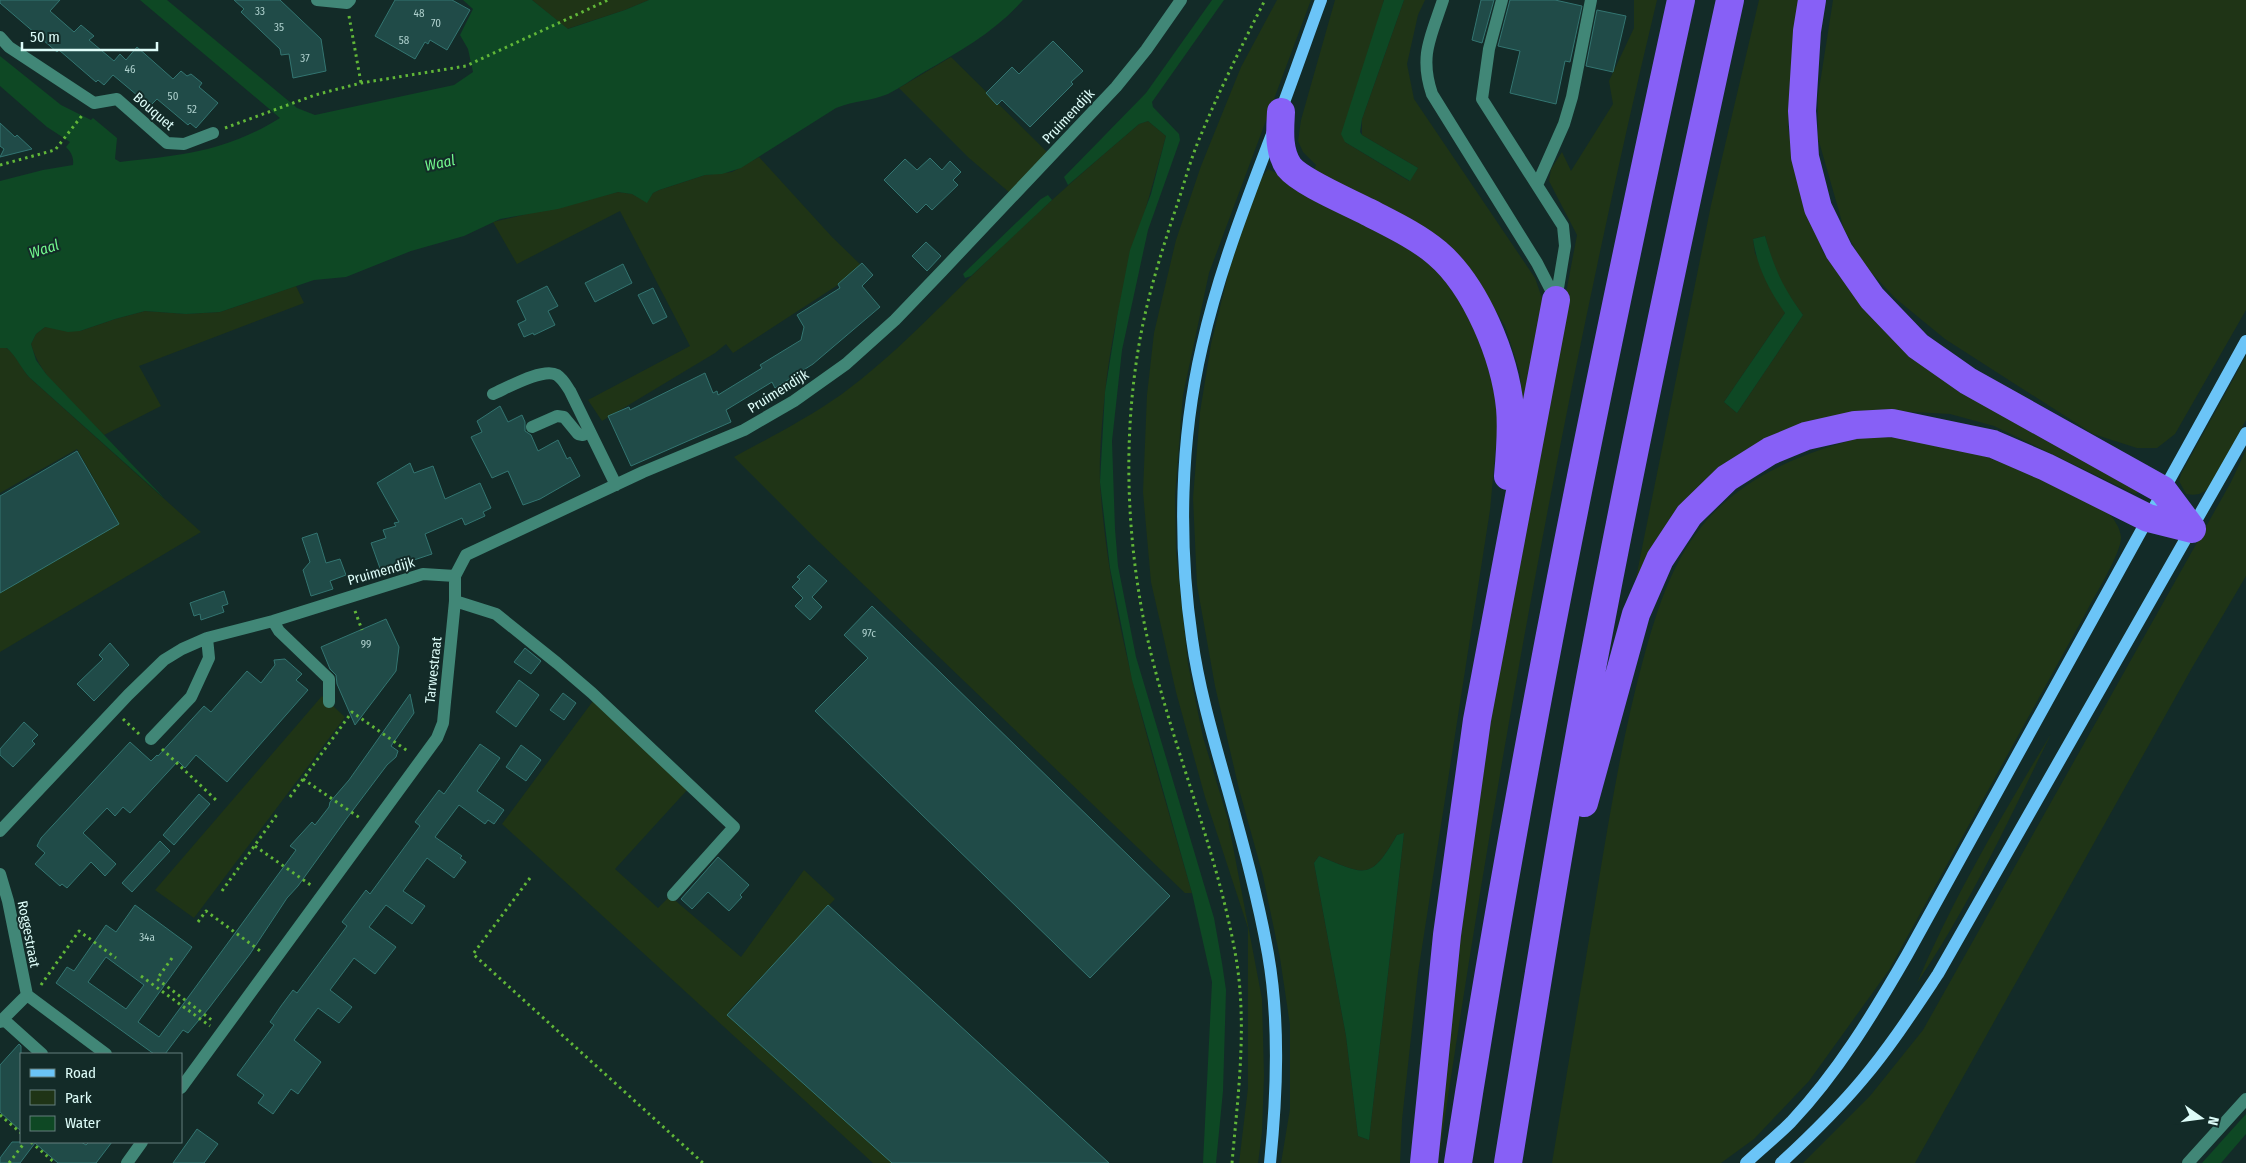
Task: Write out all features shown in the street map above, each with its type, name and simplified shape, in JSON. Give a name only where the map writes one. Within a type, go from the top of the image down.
[{"type":"highway","points":[[1458,1163],[1485,983],[1548,638],[1616,299],[1681,0]]},
{"type":"highway","points":[[1508,1163],[1544,941],[1596,647],[1664,305],[1730,0]]},
{"type":"highway","points":[[1812,0],[1807,31],[1802,111],[1805,157],[1822,217],[1839,251],[1872,298],[1918,346],[1968,381],[2163,490],[2192,528]]},
{"type":"highway","points":[[1280,112],[1281,147],[1284,158],[1296,174],[1401,229],[1436,252],[1459,275],[1480,310],[1500,359],[1510,408],[1510,461],[1505,508],[1509,548]]},
{"type":"highway","points":[[1424,1163],[1447,935],[1477,720],[1556,300]]},
{"type":"highway","points":[[1544,941],[1612,706],[1636,614],[1660,559],[1689,515],[1727,478],[1770,451],[1806,436],[1855,425],[1892,423],[1993,444],[2046,467],[2148,518],[2192,528]]},
{"type":"main road","points":[[1270,1163],[1276,1064],[1274,1011],[1268,957],[1256,895],[1207,714],[1192,640],[1184,564],[1184,484],[1191,412],[1201,348],[1235,231],[1320,0]]},
{"type":"main road","points":[[1746,1163],[1790,1122],[1832,1074],[1870,1018],[1908,955],[2246,341]]},
{"type":"main road","points":[[1781,1163],[1820,1127],[1862,1080],[1900,1031],[1938,974],[2246,433]]},
{"type":"street","points":[[317,0],[348,1]]},
{"type":"street","name":"Pruimendijk","points":[[0,831],[113,710],[164,660],[207,638],[273,621],[423,574],[455,576],[466,555],[616,485],[744,430],[794,401],[846,364],[895,320],[942,272],[1116,87],[1146,50],[1181,0]]},
{"type":"street","points":[[1443,0],[1426,53],[1426,74],[1432,94],[1537,263],[1556,300]]},
{"type":"street","points":[[1502,0],[1489,49],[1482,100],[1563,226],[1565,246],[1556,300]]},
{"type":"street","points":[[1537,185],[1564,124],[1572,97],[1591,0]]},
{"type":"street","points":[[0,37],[9,47],[94,103]]},
{"type":"street","name":"Bouquet","points":[[94,103],[117,99],[167,143],[184,144],[213,133]]},
{"type":"street","points":[[493,394],[540,374],[556,374],[570,391],[616,485]]},
{"type":"street","points":[[532,426],[557,416],[564,417],[578,434],[590,432]]},
{"type":"street","name":"Tarwestraat","points":[[182,1087],[437,738],[443,724],[455,601],[455,576]]},
{"type":"street","points":[[455,601],[487,609],[496,614],[557,663],[592,693],[734,827],[673,895]]},
{"type":"street","points":[[273,621],[279,631],[329,679],[328,702]]},
{"type":"street","points":[[151,739],[191,697],[209,658],[207,638]]},
{"type":"street","name":"Roggestraat","points":[[0,874],[29,997]]},
{"type":"street","points":[[41,1053],[1,1021],[29,997],[105,1053]]},
{"type":"street","points":[[2188,1163],[2246,1098]]},
{"type":"street","points":[[127,1163],[141,1143]]},
{"type":"path","points":[[598,0],[600,4]]},
{"type":"path","points":[[213,133],[300,101],[361,83],[466,66],[608,0]]},
{"type":"path","points":[[348,1],[361,83]]},
{"type":"path","points":[[0,165],[55,150],[94,103]]},
{"type":"path","points":[[350,596],[362,630]]},
{"type":"path","points":[[113,710],[144,738],[151,739],[216,800]]},
{"type":"path","points":[[290,797],[352,712],[421,761]]},
{"type":"path","points":[[303,779],[372,826]]},
{"type":"path","points":[[222,891],[278,814]]},
{"type":"path","points":[[255,846],[323,894]]},
{"type":"path","points":[[530,878],[473,954],[703,1163]]},
{"type":"path","points":[[198,922],[206,911],[274,961]]},
{"type":"path","name":"Roggestraat","points":[[29,997],[79,931],[116,958]]},
{"type":"path","points":[[172,958],[157,979],[222,1031]]},
{"type":"path","points":[[141,976],[222,1031]]},
{"type":"path","points":[[0,1114],[20,1132]]},
{"type":"path","points":[[9,1163],[24,1143]]},
{"type":"path","points":[[32,1143],[55,1163]]},
{"type":"green space","points":[[532,0],[649,0],[567,29]]},
{"type":"green space","points":[[1277,0],[1311,0],[1209,273],[1183,395],[1175,496],[1176,552],[1188,664],[1203,737],[1228,820],[1262,999],[1264,1075],[1262,1132],[1258,1163],[1239,1163],[1248,1088],[1248,928],[1205,797],[1176,692],[1151,582],[1143,492],[1147,395],[1154,333],[1176,240],[1201,166],[1241,67]]},
{"type":"green space","points":[[1335,0],[1384,0],[1345,142],[1409,181],[1418,168],[1362,135],[1362,119],[1404,0],[1425,0],[1418,15],[1407,64],[1414,99],[1535,278],[1543,301],[1523,423],[1520,373],[1505,326],[1479,284],[1312,175],[1316,165],[1303,152],[1298,141],[1301,120]]},
{"type":"green space","points":[[1634,0],[1657,0],[1592,289],[1563,434],[1509,725],[1460,1017],[1438,1163],[1431,1163],[1488,704],[1577,235],[1549,181],[1551,169],[1562,152],[1571,171],[1613,104],[1609,81],[1634,28]]},
{"type":"green space","points":[[1759,0],[1800,0],[1793,46],[1788,127],[1801,192],[1823,252],[1853,292],[2139,492],[2135,494],[1994,426],[1950,414],[1874,410],[1823,419],[1772,439],[1634,588],[1711,205]],"holes":[[[1765,236],[1773,264],[1784,289],[1803,315],[1737,413],[1724,402],[1785,313],[1755,253],[1753,239]]]},
{"type":"green space","points":[[1833,0],[2246,0],[2246,310],[2175,434],[2157,448],[2137,448],[2093,434],[1945,339],[1895,298],[1865,266],[1844,229],[1818,138],[1818,96]]},
{"type":"green space","points":[[951,57],[1049,154],[1010,193],[969,158],[899,88]]},
{"type":"green space","points":[[1148,121],[1166,136],[1130,264],[1115,329],[1109,361],[1103,415],[1100,483],[1105,535],[1123,639],[1135,690],[1192,893],[1185,893],[817,540],[734,457],[816,411],[862,379],[899,347],[1005,243],[1062,191],[1139,124]]},
{"type":"green space","points":[[759,157],[832,237],[864,268],[733,353],[726,344],[715,353],[602,421],[588,400],[690,346],[620,211],[517,264],[493,222],[618,192],[632,194],[647,202],[653,193],[659,190],[705,175],[732,172]]},
{"type":"green space","points":[[1268,169],[1355,210],[1445,275],[1475,321],[1491,365],[1498,424],[1490,510],[1418,973],[1402,1120],[1400,1163],[1281,1163],[1290,1109],[1290,1025],[1280,958],[1263,876],[1239,789],[1215,686],[1197,585],[1193,498],[1200,412],[1211,344],[1233,254],[1259,181]],"holes":[[[1404,833],[1369,1140],[1358,1136],[1346,1036],[1314,863],[1319,856],[1346,867],[1365,870],[1380,861],[1397,835]]]},
{"type":"green space","points":[[296,286],[304,303],[139,366],[161,406],[104,435],[52,382],[36,357],[31,344],[36,334],[45,327],[80,331],[145,311],[186,314],[220,312]]},
{"type":"green space","points":[[4,347],[15,356],[29,377],[201,532],[0,652],[0,589],[118,521],[77,449],[0,493],[0,348]]},
{"type":"green space","points":[[2246,356],[2246,420],[2210,487],[2199,494],[2186,494],[2179,481],[2181,474]]},
{"type":"green space","points":[[1864,437],[1904,438],[1944,444],[1987,457],[2028,474],[2109,513],[2115,521],[2121,537],[2118,552],[1889,970],[1809,1081],[1754,1139],[1721,1163],[1552,1163],[1624,739],[1636,686],[1663,595],[1677,564],[1695,535],[1711,515],[1729,498],[1770,471],[1793,460]]},
{"type":"green space","points":[[2246,450],[2246,576],[2193,666],[1915,1163],[1803,1163],[1870,1096],[1923,1030],[2231,482]]},
{"type":"green space","points":[[322,696],[345,717],[194,918],[155,890]]},
{"type":"green space","points":[[593,701],[688,789],[615,869],[658,908],[670,896],[741,957],[804,870],[835,899],[729,1011],[854,1129],[1008,1163],[873,1163],[502,824]]},
{"type":"green space","points":[[2051,734],[1972,892],[1917,983],[1963,887]]},
{"type":"water","name":"Waal","points":[[140,0],[167,0],[297,108],[315,115],[454,85],[473,72],[468,49],[460,35],[473,9],[463,0],[532,0],[568,29],[649,0],[1023,0],[989,31],[892,92],[836,108],[741,168],[722,174],[705,175],[659,190],[653,193],[647,203],[632,194],[618,192],[558,209],[500,219],[464,236],[411,251],[346,277],[314,280],[220,312],[186,314],[145,311],[80,331],[68,332],[45,327],[36,334],[31,344],[36,360],[46,374],[164,498],[29,377],[7,348],[0,348],[0,181],[43,170],[73,165],[73,162],[72,155],[66,147],[70,142],[47,127],[0,86],[0,56],[61,105],[91,120],[93,118],[117,138],[115,159],[120,162],[184,154],[222,145],[241,138],[280,118]]},
{"type":"water","points":[[1212,0],[1224,0],[1152,102],[1153,107],[1179,134],[1180,140],[1148,230],[1122,350],[1112,441],[1118,566],[1136,657],[1214,918],[1226,990],[1223,1091],[1216,1163],[1203,1163],[1212,982],[1192,893],[1132,680],[1110,568],[1100,482],[1105,392],[1117,317],[1130,250],[1151,194],[1166,136],[1148,121],[1139,124],[1068,185],[1064,177],[1146,93]]},
{"type":"water","points":[[1384,0],[1404,0],[1362,119],[1360,132],[1418,168],[1410,181],[1345,142],[1341,134]]},
{"type":"water","points":[[1048,195],[1052,200],[971,276],[965,278],[963,274],[1041,199]]},
{"type":"water","points":[[1765,236],[1780,277],[1803,315],[1737,413],[1724,402],[1785,313],[1764,278],[1757,259],[1753,239]]},
{"type":"water","points":[[1404,833],[1369,1140],[1358,1136],[1346,1036],[1314,863],[1319,856],[1346,867],[1365,870],[1380,861],[1397,835]]},
{"type":"water","points":[[2246,1114],[2246,1134],[2221,1163],[2202,1163]]},
{"type":"building","points":[[0,0],[60,0],[50,11],[74,32],[81,25],[94,36],[89,40],[114,61],[120,54],[126,60],[137,47],[173,79],[181,71],[187,76],[191,74],[202,83],[199,87],[218,103],[196,128],[190,123],[188,125],[157,99],[152,104],[146,99],[144,101],[113,75],[104,85],[98,80],[96,82],[59,50],[57,52],[0,3]]},
{"type":"building","points":[[234,0],[280,0],[321,39],[326,71],[293,78],[289,54],[281,55],[280,49],[241,12],[244,9]]},
{"type":"building","points":[[395,0],[452,0],[470,10],[447,50],[430,40],[428,44],[425,42],[415,59],[375,36]]},
{"type":"building","points":[[1481,0],[1494,0],[1482,43],[1472,40]]},
{"type":"building","points":[[1510,0],[1555,0],[1582,6],[1570,62],[1565,61],[1556,104],[1510,93],[1520,51],[1498,46]]},
{"type":"building","points":[[1597,10],[1626,16],[1613,72],[1586,66]]},
{"type":"building","points":[[1053,41],[1083,71],[1071,82],[1073,84],[1030,127],[1002,100],[997,105],[986,93],[1012,67],[1019,74]]},
{"type":"building","points":[[0,123],[32,149],[0,157],[4,149],[0,146]]},
{"type":"building","points":[[930,158],[942,170],[950,161],[961,172],[953,180],[958,185],[932,210],[926,204],[917,213],[884,180],[905,159],[917,170]]},
{"type":"building","points":[[926,242],[941,256],[927,271],[912,256]]},
{"type":"building","points":[[862,263],[873,275],[862,286],[880,307],[813,364],[775,388],[772,382],[726,410],[731,422],[631,466],[608,416],[629,407],[630,410],[705,373],[713,393],[717,391],[718,395],[762,368],[760,365],[801,340],[804,327],[797,315],[840,288],[838,284]]},
{"type":"building","points":[[623,264],[632,283],[595,302],[585,283]]},
{"type":"building","points":[[547,286],[558,306],[548,311],[555,325],[534,335],[533,333],[524,337],[518,324],[526,320],[517,301]]},
{"type":"building","points":[[653,288],[667,317],[653,324],[638,295]]},
{"type":"building","points":[[500,406],[508,422],[522,415],[525,422],[525,431],[531,435],[538,451],[558,440],[567,459],[570,457],[580,476],[540,499],[523,505],[508,471],[492,478],[471,437],[482,432],[477,421]]},
{"type":"building","points":[[77,451],[119,524],[0,593],[0,496]]},
{"type":"building","points":[[410,463],[414,473],[433,466],[445,499],[480,483],[491,508],[483,512],[485,516],[465,525],[462,518],[425,534],[432,554],[381,571],[371,543],[386,538],[383,530],[396,526],[394,523],[399,522],[377,483]]},
{"type":"building","points":[[317,533],[326,563],[340,559],[346,575],[330,581],[333,589],[311,596],[303,570],[310,562],[302,538]]},
{"type":"building","points":[[809,565],[827,581],[812,597],[822,607],[810,620],[795,606],[803,598],[792,587],[800,579],[797,577]]},
{"type":"building","points":[[224,591],[228,604],[222,606],[224,612],[201,620],[200,614],[194,616],[190,603]]},
{"type":"building","points":[[872,606],[1170,896],[1090,978],[815,711],[868,658],[844,635]]},
{"type":"building","points":[[386,619],[399,647],[396,671],[355,725],[337,684],[336,675],[330,669],[321,647]]},
{"type":"building","points":[[110,643],[129,665],[94,701],[77,684],[103,659],[99,655]]},
{"type":"building","points":[[525,648],[541,661],[531,674],[514,662]]},
{"type":"building","points":[[285,659],[302,674],[296,680],[308,690],[227,782],[196,755],[185,768],[178,761],[130,813],[123,807],[115,816],[107,808],[83,833],[116,864],[105,876],[91,862],[67,888],[62,884],[60,886],[35,864],[45,853],[37,846],[41,838],[130,742],[151,761],[158,756],[204,706],[211,712],[247,671],[261,683],[275,665],[274,660]]},
{"type":"building","points":[[519,680],[539,695],[516,727],[496,712]]},
{"type":"building","points":[[563,693],[576,703],[564,720],[550,710]]},
{"type":"building","points":[[410,694],[414,713],[391,746],[398,751],[396,757],[387,765],[298,886],[287,898],[250,954],[209,1008],[188,1033],[183,1030],[166,1053],[153,1053],[56,983],[67,967],[74,971],[106,925],[116,932],[135,905],[192,947],[138,1022],[159,1037],[296,850],[290,846],[312,822],[315,825],[329,807],[330,802],[349,780]],"holes":[[[106,957],[144,985],[126,1009],[88,982]]]},
{"type":"building","points":[[24,722],[38,735],[32,741],[35,744],[13,767],[0,755],[0,749]]},
{"type":"building","points":[[480,744],[500,758],[477,791],[504,810],[494,824],[488,820],[485,824],[459,805],[435,837],[462,856],[460,858],[466,862],[454,878],[427,858],[403,891],[425,906],[412,924],[386,905],[369,927],[396,947],[375,974],[354,958],[330,990],[352,1007],[339,1023],[318,1008],[294,1040],[321,1062],[298,1094],[291,1089],[273,1114],[258,1103],[264,1095],[237,1075],[274,1025],[270,1022],[281,1006],[293,990],[297,993],[347,926],[342,922],[366,890],[370,894],[420,826],[415,822],[439,790],[444,794]]},
{"type":"building","points":[[521,745],[541,760],[526,781],[506,767]]},
{"type":"building","points":[[199,794],[210,804],[174,845],[163,835]]},
{"type":"building","points":[[160,841],[170,851],[132,892],[122,883]]},
{"type":"building","points":[[718,857],[749,885],[740,895],[742,897],[729,911],[708,892],[692,909],[681,899]]},
{"type":"building","points":[[828,905],[1109,1163],[892,1163],[727,1015]]},
{"type":"building","points":[[19,1044],[21,1046],[20,1130],[0,1112],[0,1065]]},
{"type":"building","points":[[197,1129],[218,1144],[204,1163],[173,1163]]},
{"type":"building","points":[[12,1142],[35,1143],[20,1163],[0,1163],[0,1158]]},
{"type":"building","points":[[35,1143],[83,1143],[86,1145],[88,1143],[111,1143],[96,1163],[58,1163]]}]
